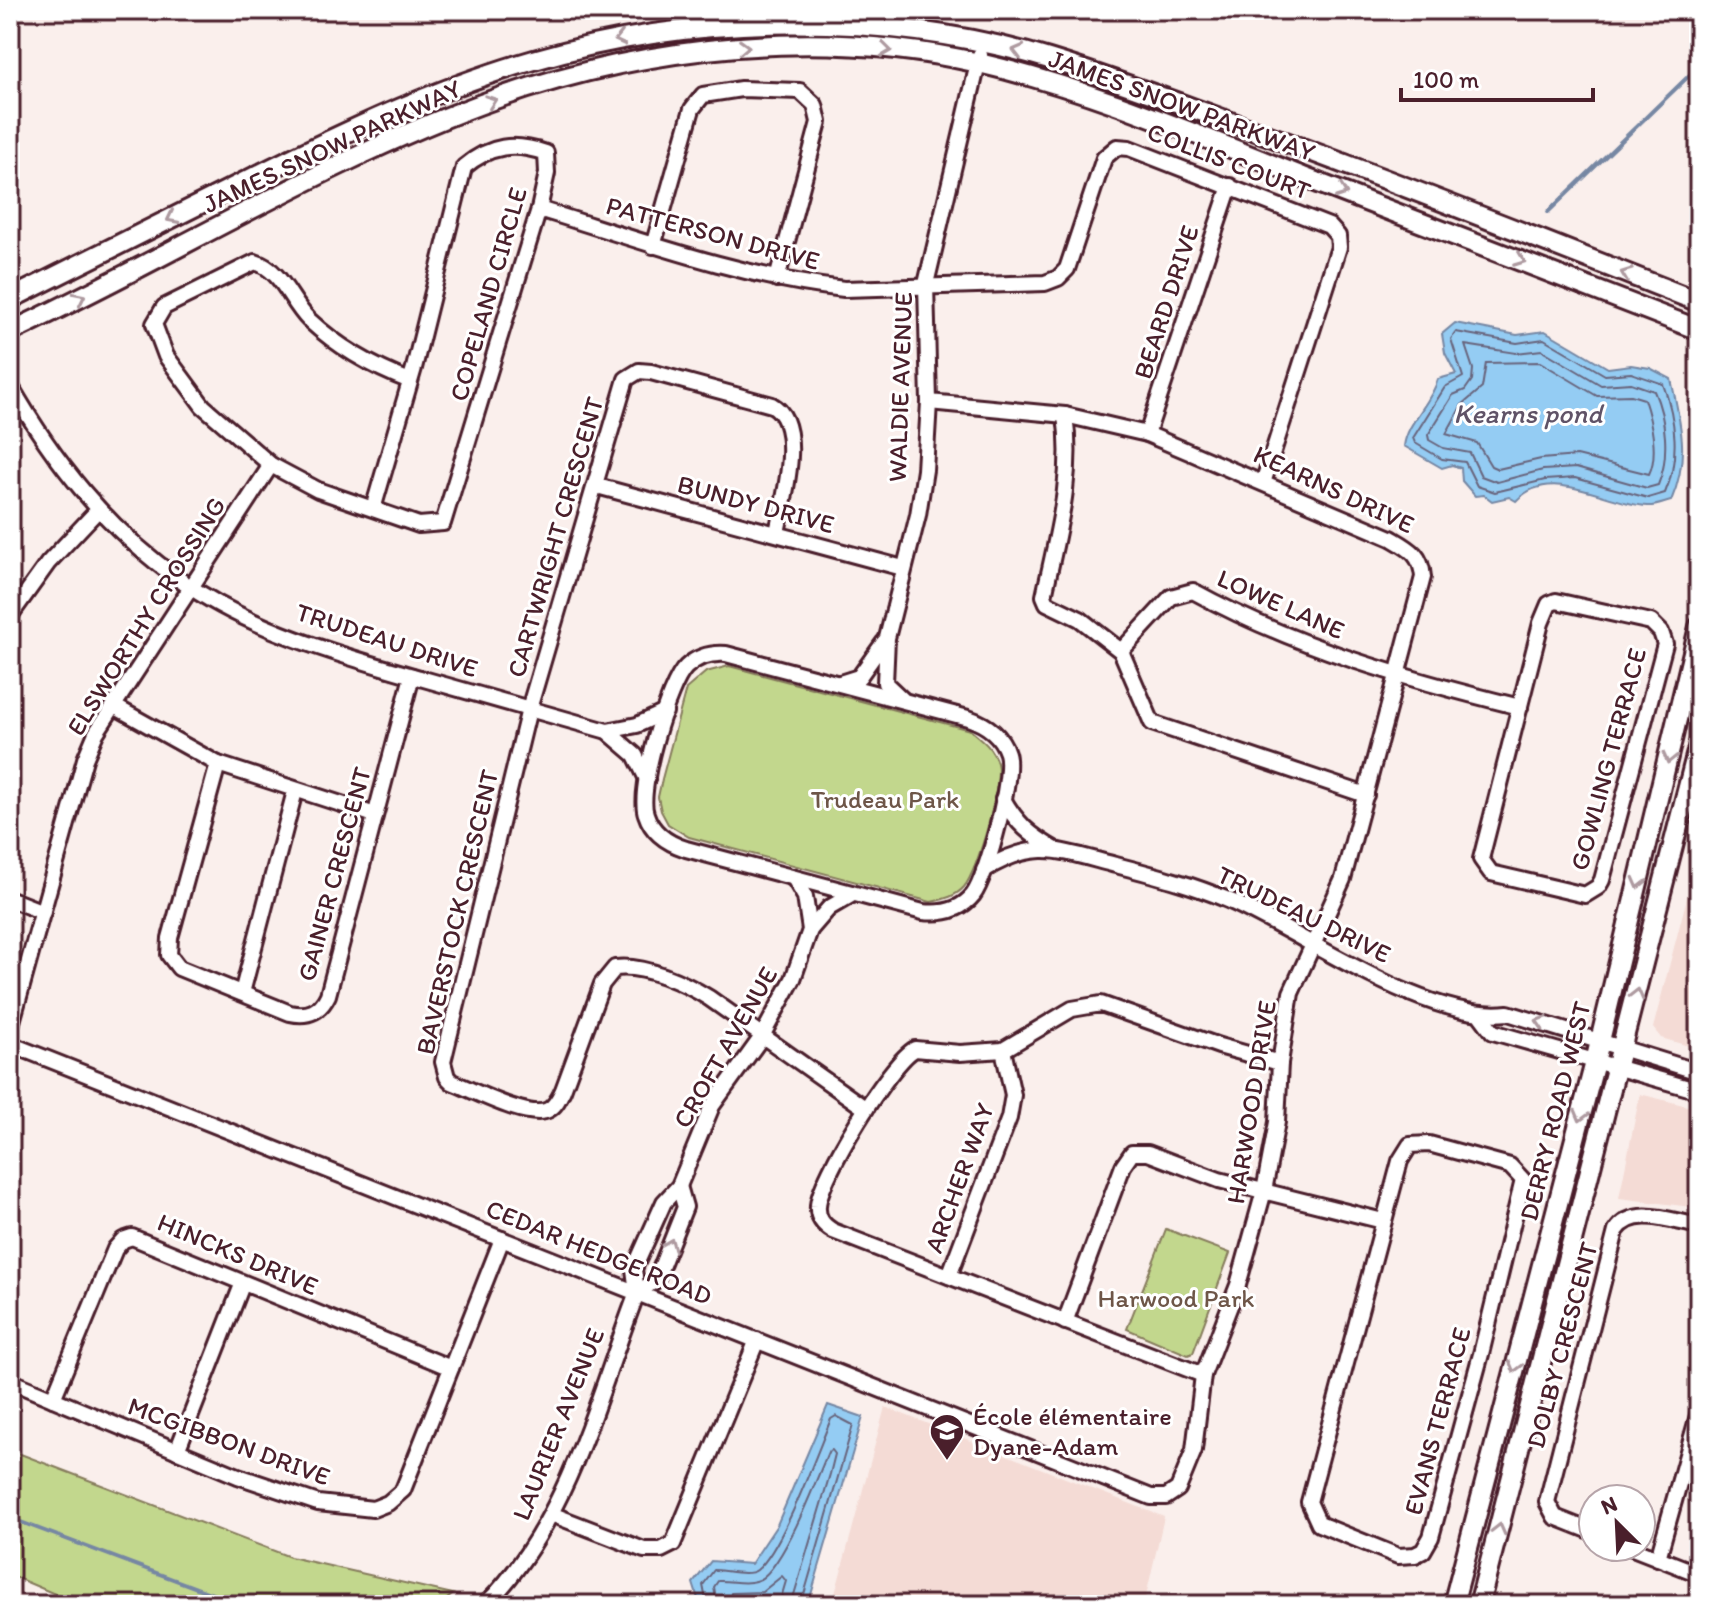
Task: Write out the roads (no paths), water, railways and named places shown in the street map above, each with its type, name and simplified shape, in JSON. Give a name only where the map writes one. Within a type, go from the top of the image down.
[{"type":"main road","name":"JAMES SNOW PARKWAY","points":[[10,299],[337,136],[462,83],[535,60],[630,36],[779,24],[853,26],[983,43],[1049,59],[1304,148],[1699,302]]},
{"type":"main road","name":"JAMES SNOW PARKWAY","points":[[10,332],[437,121],[543,85],[655,56],[732,47],[873,48],[978,63],[1091,95],[1699,330]]},
{"type":"main road","name":"DERRY ROAD WEST","points":[[1453,1605],[1595,1062],[1699,627]]},
{"type":"main road","name":"DERRY ROAD WEST","points":[[1479,1605],[1699,744]]},
{"type":"street","name":"WALDIE AVENUE","points":[[905,701],[885,683],[887,638],[918,515],[929,402],[926,284],[983,43]]},
{"type":"street","points":[[653,246],[692,109],[703,95],[741,89],[800,91],[815,105],[819,122],[777,279]]},
{"type":"street","name":"COPELAND CIRCLE","points":[[373,509],[410,381],[464,167],[481,153],[502,147],[522,145],[546,153],[547,173],[539,209],[443,523],[419,525],[318,490],[271,465],[203,406],[166,356],[154,332],[157,315],[164,307],[255,262],[275,274],[307,318],[341,346],[385,372],[410,381]]},
{"type":"street","name":"COLLIS COURT","points":[[926,284],[1045,283],[1058,278],[1067,269],[1104,158],[1117,147],[1129,148],[1329,226],[1340,241],[1263,483]]},
{"type":"street","name":"BEARD DRIVE","points":[[1147,434],[1230,186]]},
{"type":"street","name":"PATTERSON DRIVE","points":[[539,209],[653,246],[777,279],[844,289],[926,284]]},
{"type":"street","name":"CARTWRIGHT CRESCENT","points":[[529,709],[626,379],[639,371],[651,372],[772,405],[783,411],[789,427],[790,454],[777,533]]},
{"type":"street","name":"TRUDEAU DRIVE","points":[[10,385],[35,429],[98,510],[143,551],[191,587],[268,627],[332,653],[607,731],[635,755],[647,779]]},
{"type":"street","name":"KEARNS DRIVE","points":[[929,402],[1065,415],[1147,434],[1415,551],[1422,562],[1423,577],[1343,879],[1314,945]]},
{"type":"street","points":[[1065,415],[1069,442],[1063,517],[1044,596],[1050,606],[1080,619],[1121,651],[1152,723],[1366,795]]},
{"type":"street","name":"ELSWORTHY CROSSING","points":[[10,1029],[85,759],[114,706],[271,465]]},
{"type":"street","name":"BUNDY DRIVE","points":[[597,486],[903,568]]},
{"type":"street","points":[[10,616],[48,563],[98,510]]},
{"type":"street","name":"LOWE LANE","points":[[1121,651],[1171,597],[1193,591],[1282,637],[1397,676],[1520,707]]},
{"type":"street","name":"GOWLING TERRACE","points":[[1565,601],[1651,622],[1663,636],[1665,644],[1602,880],[1598,887],[1585,895],[1491,873],[1482,865],[1482,852],[1520,707],[1549,604],[1565,601]]},
{"type":"street","name":"WALDIE AVENUE","points":[[838,683],[859,677],[887,638]]},
{"type":"street","points":[[715,653],[905,701],[979,722],[997,735],[1009,762],[1003,799],[984,870],[973,895],[959,907],[941,913],[923,912],[665,840],[645,813],[643,801],[647,779],[665,712],[680,674],[696,660],[715,653]]},
{"type":"street","name":"GAINER CRESCENT","points":[[218,764],[170,938],[169,955],[179,968],[302,1016],[323,1005],[412,676]]},
{"type":"street","points":[[114,706],[218,764],[375,815]]},
{"type":"street","name":"BAVERSTOCK CRESCENT","points":[[529,709],[444,1053],[447,1077],[526,1111],[547,1111],[563,1090],[602,984],[608,973],[622,967],[691,987],[761,1038]]},
{"type":"street","points":[[607,731],[637,725],[665,712]]},
{"type":"street","points":[[242,993],[295,791]]},
{"type":"street","name":"TRUDEAU DRIVE","points":[[1003,799],[1011,817],[1024,831],[1056,850],[1189,886],[1230,901],[1420,997],[1481,1016],[1508,1013],[1699,1072]]},
{"type":"street","name":"TRUDEAU DRIVE","points":[[984,870],[1009,854],[1056,850]]},
{"type":"street","points":[[794,878],[805,897],[810,930]]},
{"type":"street","name":"CROFT AVENUE","points":[[679,1186],[685,1207],[656,1280],[637,1293],[634,1269],[664,1202],[679,1186],[712,1106],[761,1038],[793,979],[810,930],[829,908],[853,894]]},
{"type":"street","points":[[10,899],[43,912]]},
{"type":"street","name":"HARWOOD DRIVE","points":[[1171,1495],[1181,1486],[1194,1450],[1203,1375],[1238,1285],[1264,1191],[1277,1122],[1280,1063],[1291,993],[1314,945]]},
{"type":"street","points":[[1203,1375],[833,1231],[821,1220],[818,1205],[821,1192],[835,1160],[866,1109],[903,1058],[915,1049],[960,1053],[1003,1050],[1072,1009],[1101,1004],[1219,1046],[1280,1063]]},
{"type":"street","name":"TRUDEAU DRIVE","points":[[1481,1016],[1493,1032],[1699,1091]]},
{"type":"street","points":[[761,1038],[866,1109]]},
{"type":"street","name":"CEDAR HEDGE ROAD","points":[[10,1044],[1151,1497],[1171,1495]]},
{"type":"street","name":"ARCHER WAY","points":[[949,1276],[1009,1118],[1013,1095],[1003,1050]]},
{"type":"street","name":"EVANS TERRACE","points":[[1429,1144],[1510,1166],[1523,1180],[1481,1354],[1431,1537],[1423,1551],[1406,1557],[1319,1524],[1309,1502],[1383,1221],[1400,1161],[1410,1145],[1429,1144]]},
{"type":"street","points":[[1065,1322],[1123,1166],[1132,1153],[1148,1153],[1219,1180],[1383,1221]]},
{"type":"street","name":"DOLBY CRESCENT","points":[[1577,1526],[1555,1517],[1547,1502],[1616,1231],[1621,1222],[1639,1215],[1699,1226]]},
{"type":"street","name":"HINCKS DRIVE","points":[[53,1399],[115,1249],[123,1240],[136,1237],[242,1285],[451,1368]]},
{"type":"street","name":"MCGIBBON DRIVE","points":[[10,1381],[177,1451],[318,1503],[373,1509],[388,1503],[403,1490],[502,1239]]},
{"type":"street","points":[[177,1451],[242,1285]]},
{"type":"street","name":"LAURIER AVENUE","points":[[485,1605],[532,1549],[551,1514],[637,1293]]},
{"type":"street","points":[[551,1514],[644,1550],[661,1550],[673,1544],[757,1340]]},
{"type":"street","points":[[1699,1412],[1658,1558],[1699,1574]]},
{"type":"water","name":"Kearns pond","points":[[1455,323],[1517,335],[1545,331],[1608,368],[1631,365],[1650,368],[1671,379],[1682,455],[1671,501],[1647,506],[1579,489],[1545,486],[1530,491],[1516,501],[1509,497],[1492,501],[1484,495],[1475,496],[1462,481],[1461,468],[1452,465],[1442,468],[1404,446],[1438,379],[1456,374],[1445,353],[1442,334]]},
{"type":"water","points":[[828,1405],[863,1417],[808,1605],[700,1605],[693,1583],[711,1561],[751,1564],[777,1525]]},
{"type":"waterway","points":[[1548,212],[1699,66]]},
{"type":"waterway","points":[[10,1518],[242,1605]]},
{"type":"place","name":"École élémentaire Dyane-Adam","points":[[947,1462]]},
{"type":"park label","name":"Trudeau Park","points":[[885,799]]},
{"type":"park label","name":"Harwood Park","points":[[1176,1298]]}]
